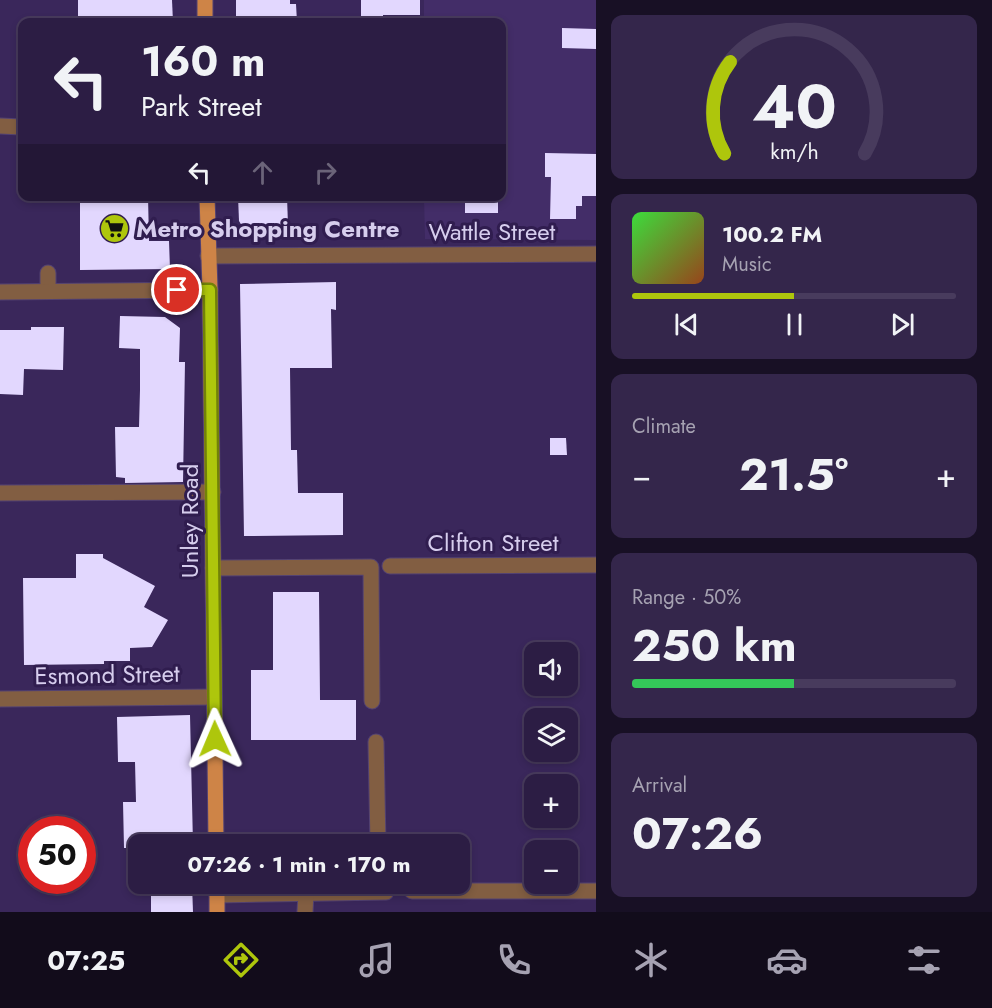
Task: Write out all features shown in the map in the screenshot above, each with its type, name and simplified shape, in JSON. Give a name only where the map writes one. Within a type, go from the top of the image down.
[{"type":"main road","points":[[205,0],[205,18]]},
{"type":"main road","name":"Unley Road","points":[[207,201],[213,492],[216,834]]},
{"type":"main road","points":[[217,894],[217,912]]},
{"type":"street","points":[[0,126],[18,127]]},
{"type":"street","name":"Wattle Street","points":[[208,256],[596,254]]},
{"type":"street","points":[[48,273],[48,291]]},
{"type":"street","points":[[0,292],[210,290]]},
{"type":"street","points":[[0,493],[213,492]]},
{"type":"street","name":"Clifton Street","points":[[390,566],[596,565]]},
{"type":"street","points":[[213,568],[371,567],[372,701]]},
{"type":"street","name":"Esmond Street","points":[[0,699],[214,696]]},
{"type":"street","points":[[376,742],[378,834]]},
{"type":"street","points":[[470,891],[596,891]]},
{"type":"street","points":[[305,912],[306,894]]},
{"type":"shaded area","points":[[424,0],[596,0],[596,240],[425,239],[424,201],[506,201],[506,18],[424,18]]},
{"type":"building","points":[[78,0],[172,0],[173,18],[78,18]]},
{"type":"building","points":[[236,0],[290,0],[290,4],[296,4],[297,18],[236,18]]},
{"type":"building","points":[[361,0],[420,0],[420,15],[383,15],[383,18],[361,18]]},
{"type":"building","points":[[562,28],[596,29],[596,49],[562,48]]},
{"type":"building","points":[[545,153],[596,154],[596,196],[582,196],[582,206],[576,206],[576,219],[550,219],[551,177],[545,177]]},
{"type":"building","name":"Metro Shopping Centre","points":[[80,201],[148,201],[149,241],[169,241],[170,269],[80,270]]},
{"type":"building","points":[[238,201],[287,201],[288,226],[242,226],[239,221]]},
{"type":"building","points":[[465,201],[498,201],[498,213],[465,213]]},
{"type":"building","points":[[336,282],[336,310],[331,309],[332,368],[290,368],[291,450],[297,450],[298,493],[343,493],[343,535],[244,536],[240,284]]},
{"type":"building","points":[[120,316],[165,317],[180,328],[179,362],[185,362],[183,482],[125,483],[125,478],[116,477],[115,427],[139,427],[140,390],[140,349],[119,348]]},
{"type":"building","points":[[31,327],[64,327],[63,370],[24,369],[23,395],[0,394],[0,330],[31,330]]},
{"type":"building","points":[[550,438],[566,438],[567,455],[550,455]]},
{"type":"building","points":[[76,554],[103,554],[103,558],[155,586],[144,607],[168,620],[152,647],[130,648],[130,661],[104,661],[104,664],[24,665],[23,578],[76,578]]},
{"type":"building","points":[[273,592],[319,592],[320,700],[356,700],[356,740],[251,740],[251,670],[273,670]]},
{"type":"building","points":[[190,715],[193,834],[128,834],[128,848],[124,848],[123,802],[136,802],[135,762],[118,762],[117,717]]},
{"type":"building","points":[[151,894],[192,894],[193,912],[151,912]]},
{"type":"place","name":"Metro Shopping Centre","points":[[115,229]]},
{"type":"route","points":[[177,290],[210,290],[215,739]]}]
